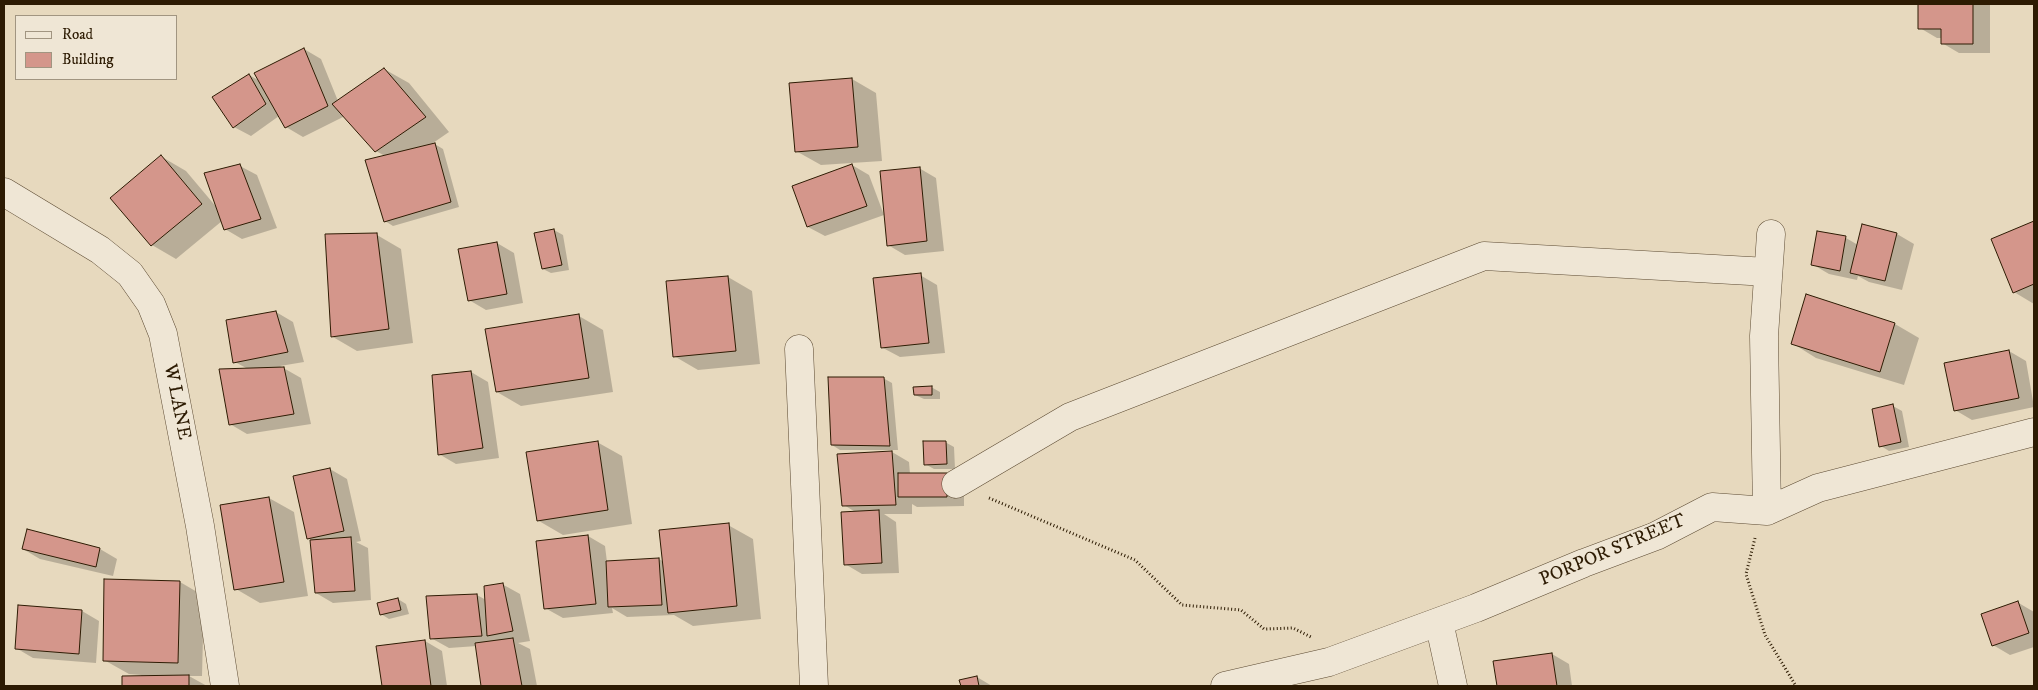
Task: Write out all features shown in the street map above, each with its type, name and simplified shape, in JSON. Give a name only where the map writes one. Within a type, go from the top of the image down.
[{"type":"street","name":"W LANE","points":[[4,192],[100,250],[130,274],[151,304],[163,334],[189,468],[225,686]]},
{"type":"street","points":[[1767,511],[1764,336],[1771,234]]},
{"type":"street","points":[[956,484],[1070,417],[1484,256],[1768,272]]},
{"type":"street","points":[[799,349],[814,686]]},
{"type":"street","name":"PORPOR STREET","points":[[1225,686],[1329,662],[1439,622],[1656,536],[1712,507],[1767,511],[1818,488],[2034,432]]},
{"type":"street","points":[[1439,622],[1453,686]]},
{"type":"path","points":[[956,484],[1135,560],[1182,605],[1241,610],[1264,629],[1293,628],[1346,655]]},
{"type":"path","points":[[1767,511],[1759,522],[1746,574],[1765,635],[1796,686]]},
{"type":"building","points":[[1918,4],[1973,4],[1973,44],[1941,44],[1941,29],[1918,29]]},
{"type":"building","points":[[304,48],[328,106],[285,128],[254,73]]},
{"type":"building","points":[[384,68],[426,117],[375,152],[332,104]]},
{"type":"building","points":[[249,74],[266,104],[233,128],[212,97]]},
{"type":"building","points":[[852,78],[858,147],[795,152],[789,83]]},
{"type":"building","points":[[435,143],[451,202],[384,222],[365,160]]},
{"type":"building","points":[[161,155],[202,204],[151,246],[110,198]]},
{"type":"building","points":[[240,164],[261,219],[224,230],[204,173]]},
{"type":"building","points":[[852,164],[867,206],[807,227],[792,186]]},
{"type":"building","points":[[920,167],[927,241],[887,246],[880,171]]},
{"type":"building","points":[[2034,221],[2034,284],[2013,293],[1991,239]]},
{"type":"building","points":[[1862,224],[1897,233],[1885,281],[1850,273]]},
{"type":"building","points":[[554,229],[562,265],[542,269],[534,233]]},
{"type":"building","points":[[1817,231],[1846,236],[1840,271],[1811,265]]},
{"type":"building","points":[[377,233],[389,329],[331,337],[325,234]]},
{"type":"building","points":[[497,242],[507,294],[468,301],[458,249]]},
{"type":"building","points":[[921,273],[929,343],[881,348],[873,278]]},
{"type":"building","points":[[728,276],[736,351],[673,357],[666,281]]},
{"type":"building","points":[[1806,294],[1895,323],[1880,372],[1791,344]]},
{"type":"building","points":[[276,311],[288,352],[233,363],[226,320]]},
{"type":"building","points":[[579,314],[589,378],[496,392],[485,329]]},
{"type":"building","points":[[2009,350],[2019,398],[1954,411],[1944,363]]},
{"type":"building","points":[[284,367],[294,414],[229,425],[219,369]]},
{"type":"building","points":[[471,371],[483,448],[438,455],[432,375]]},
{"type":"building","points":[[828,377],[884,377],[890,446],[831,445]]},
{"type":"building","points":[[932,386],[932,395],[914,395],[913,387]]},
{"type":"building","points":[[1893,404],[1901,442],[1879,447],[1872,409]]},
{"type":"building","points":[[598,441],[608,510],[537,521],[526,452]]},
{"type":"building","points":[[923,441],[946,441],[947,464],[924,465]]},
{"type":"building","points":[[892,451],[896,505],[842,506],[837,454]]},
{"type":"building","points":[[330,468],[344,531],[307,539],[293,476]]},
{"type":"building","points":[[898,473],[947,473],[947,497],[898,497]]},
{"type":"building","points":[[269,497],[284,582],[234,590],[220,505]]},
{"type":"building","points":[[879,510],[882,563],[844,565],[841,512]]},
{"type":"building","points":[[729,523],[737,606],[668,613],[659,530]]},
{"type":"building","points":[[27,529],[100,548],[96,567],[22,549]]},
{"type":"building","points":[[588,535],[596,604],[544,609],[536,541]]},
{"type":"building","points":[[351,537],[355,591],[315,593],[310,540]]},
{"type":"building","points":[[659,558],[662,605],[608,607],[606,561]]},
{"type":"building","points":[[104,579],[180,581],[178,663],[103,661]]},
{"type":"building","points":[[503,583],[513,631],[487,636],[484,586]]},
{"type":"building","points":[[477,594],[482,636],[430,639],[426,596]]},
{"type":"building","points":[[398,598],[401,610],[380,615],[377,603]]},
{"type":"building","points":[[2018,601],[2029,633],[1992,646],[1981,614]]},
{"type":"building","points":[[18,605],[82,610],[79,654],[15,649]]},
{"type":"building","points":[[513,638],[522,686],[481,686],[475,643]]},
{"type":"building","points":[[425,640],[431,686],[382,686],[376,646]]},
{"type":"building","points":[[1552,653],[1557,686],[1497,686],[1493,661]]},
{"type":"building","points":[[189,675],[189,686],[122,686],[122,676]]},
{"type":"building","points":[[977,676],[979,686],[961,686],[959,680]]}]
